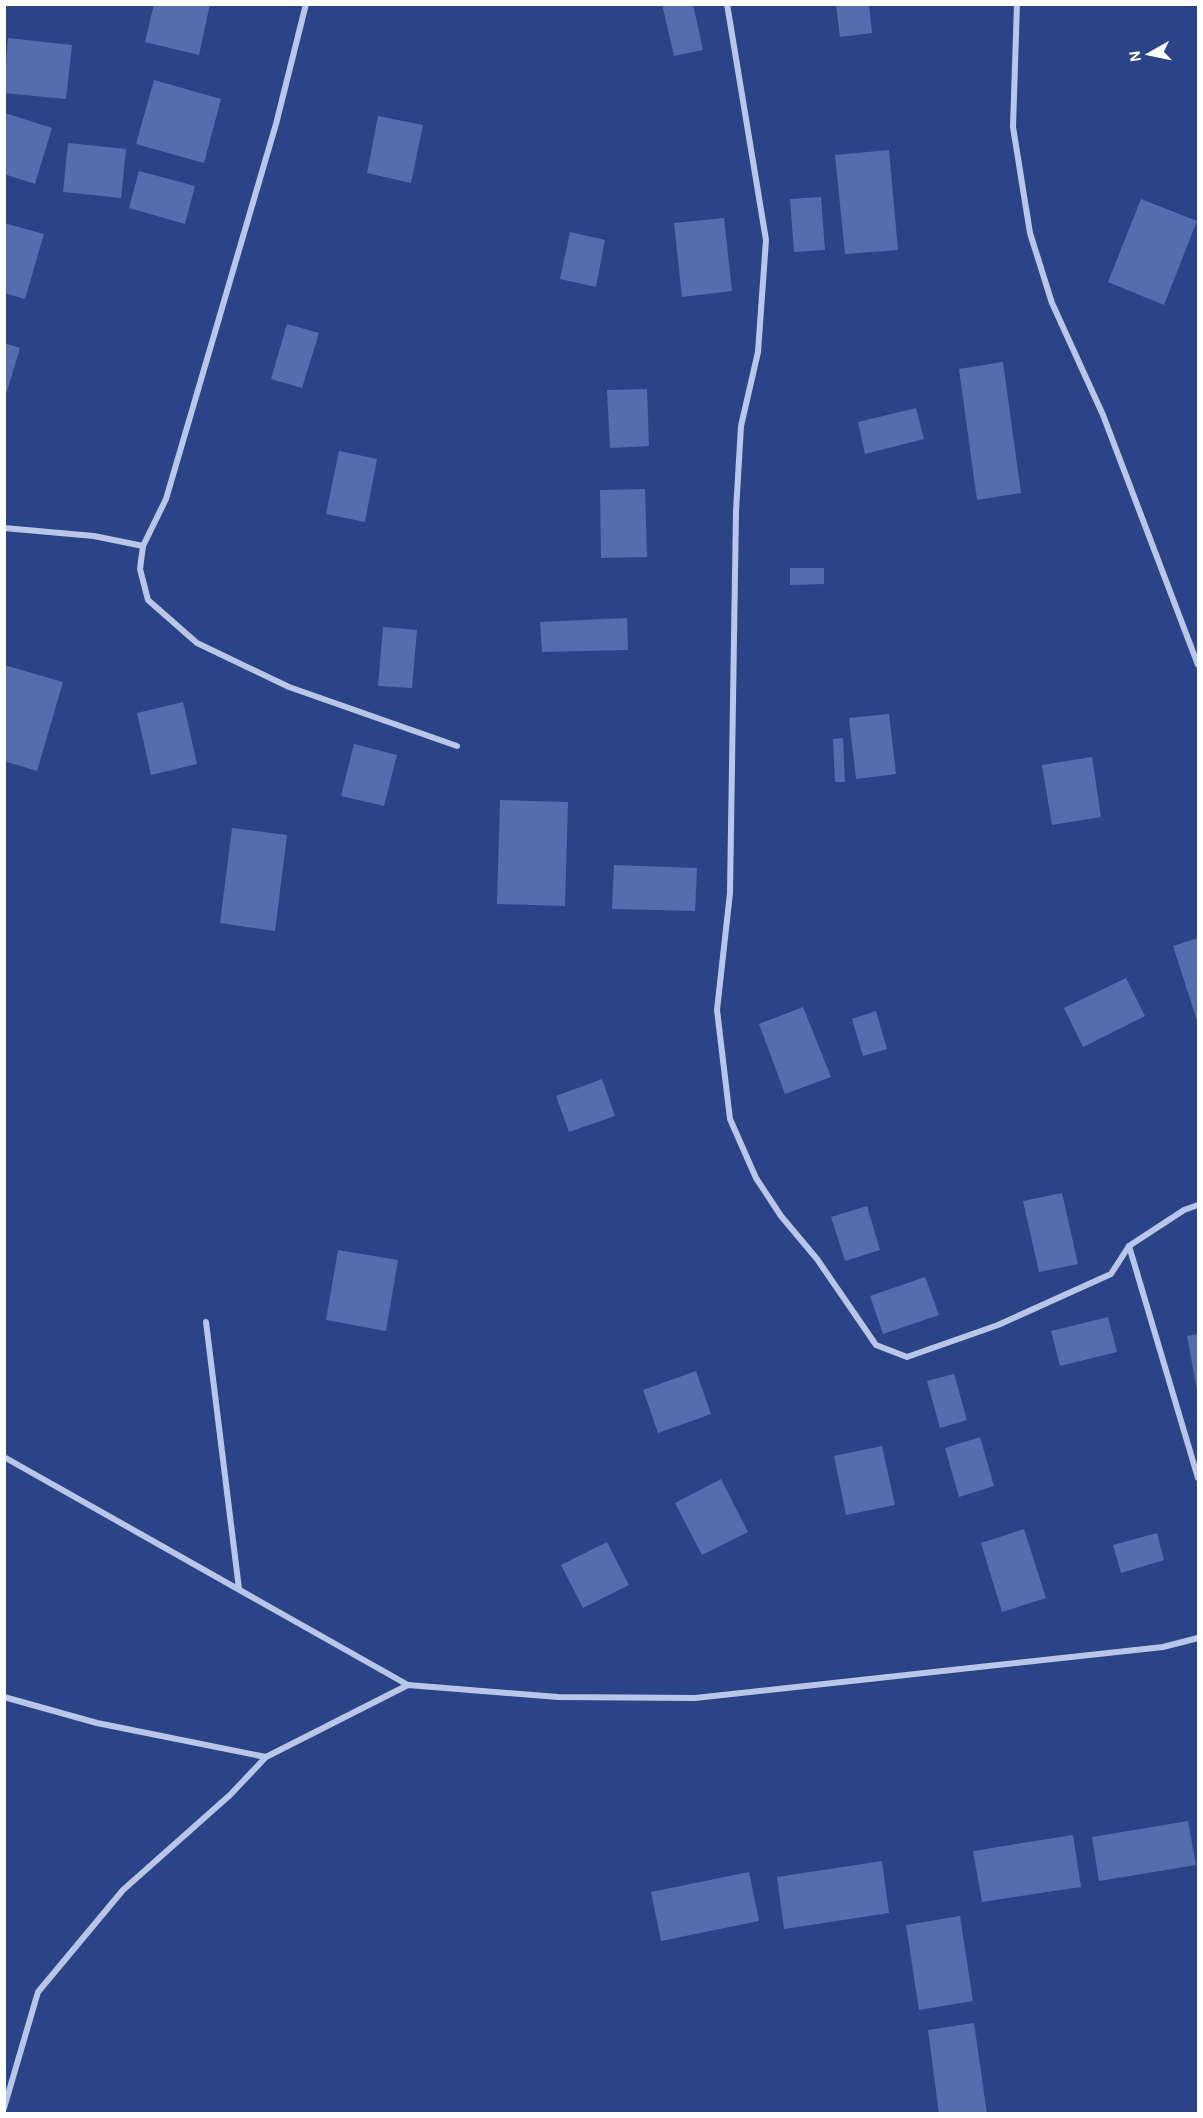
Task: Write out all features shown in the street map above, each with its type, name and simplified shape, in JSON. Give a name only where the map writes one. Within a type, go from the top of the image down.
[{"type":"street","points":[[306,4],[276,124],[166,499],[143,546],[140,569],[148,600],[196,643],[289,687],[457,746]]},
{"type":"street","points":[[727,4],[766,240],[758,352],[741,426],[736,511],[730,893],[717,1010],[730,1119],[756,1178],[781,1216],[817,1259],[876,1345],[907,1357],[998,1325],[1111,1274],[1129,1246],[1184,1210],[1198,1205]]},
{"type":"street","points":[[1017,4],[1013,127],[1030,233],[1052,303],[1103,415],[1198,665]]},
{"type":"street","points":[[4,528],[94,536],[143,546]]},
{"type":"street","points":[[1129,1246],[1198,1478]]},
{"type":"street","points":[[206,1322],[238,1589]]},
{"type":"street","points":[[4,1457],[408,1684],[558,1697],[695,1698],[1163,1647],[1198,1638]]},
{"type":"street","points":[[4,2108],[38,1992],[123,1890],[230,1795],[266,1757],[408,1684]]},
{"type":"street","points":[[4,1697],[97,1723],[266,1757]]},
{"type":"building","points":[[154,4],[210,4],[199,55],[145,42]]},
{"type":"building","points":[[662,4],[693,4],[703,50],[674,56]]},
{"type":"building","points":[[836,4],[869,4],[872,33],[840,37]]},
{"type":"building","points":[[8,38],[72,45],[66,99],[4,93]]},
{"type":"building","points":[[154,80],[221,99],[204,163],[136,144]]},
{"type":"building","points":[[5,113],[52,128],[35,184],[4,174]]},
{"type":"building","points":[[378,116],[423,125],[411,183],[367,173]]},
{"type":"building","points":[[68,143],[126,149],[121,198],[63,192]]},
{"type":"building","points":[[889,150],[898,250],[845,254],[835,155]]},
{"type":"building","points":[[139,171],[195,186],[185,224],[129,208]]},
{"type":"building","points":[[821,197],[825,250],[794,252],[790,199]]},
{"type":"building","points":[[1141,199],[1197,221],[1164,305],[1108,282]]},
{"type":"building","points":[[724,218],[732,291],[682,297],[674,223]]},
{"type":"building","points":[[4,223],[44,234],[25,299],[4,293]]},
{"type":"building","points":[[570,232],[605,240],[596,287],[560,279]]},
{"type":"building","points":[[287,324],[319,333],[302,388],[271,379]]},
{"type":"building","points":[[4,343],[20,348],[5,398],[4,398]]},
{"type":"building","points":[[1003,362],[1021,493],[977,500],[959,369]]},
{"type":"building","points":[[647,389],[649,446],[610,448],[607,390]]},
{"type":"building","points":[[916,408],[924,439],[865,454],[858,422]]},
{"type":"building","points":[[339,451],[377,459],[365,522],[326,514]]},
{"type":"building","points":[[645,489],[647,557],[601,558],[600,490]]},
{"type":"building","points":[[790,568],[824,568],[824,584],[790,585]]},
{"type":"building","points":[[627,618],[628,650],[542,652],[540,622]]},
{"type":"building","points":[[383,627],[417,630],[412,688],[378,686]]},
{"type":"building","points":[[4,665],[63,682],[37,771],[4,761]]},
{"type":"building","points":[[183,702],[197,764],[151,775],[137,713]]},
{"type":"building","points":[[889,714],[896,774],[856,779],[849,718]]},
{"type":"building","points":[[843,738],[845,782],[835,782],[833,739]]},
{"type":"building","points":[[354,744],[397,755],[384,806],[341,796]]},
{"type":"building","points":[[1092,757],[1101,817],[1052,825],[1042,765]]},
{"type":"building","points":[[500,800],[568,802],[565,906],[497,904]]},
{"type":"building","points":[[232,828],[287,835],[275,931],[220,923]]},
{"type":"building","points":[[614,865],[697,868],[695,911],[612,909]]},
{"type":"building","points":[[1198,938],[1198,1024],[1173,946]]},
{"type":"building","points":[[1126,978],[1145,1016],[1083,1047],[1064,1008]]},
{"type":"building","points":[[803,1007],[831,1077],[785,1094],[759,1024]]},
{"type":"building","points":[[876,1011],[887,1049],[863,1056],[852,1019]]},
{"type":"building","points":[[602,1079],[615,1116],[569,1132],[556,1096]]},
{"type":"building","points":[[1062,1193],[1078,1264],[1039,1272],[1023,1201]]},
{"type":"building","points":[[867,1206],[880,1250],[845,1261],[831,1217]]},
{"type":"building","points":[[338,1250],[398,1260],[386,1331],[326,1320]]},
{"type":"building","points":[[925,1277],[939,1315],[883,1334],[870,1296]]},
{"type":"building","points":[[1108,1317],[1117,1352],[1060,1366],[1051,1331]]},
{"type":"building","points":[[1198,1334],[1198,1390],[1197,1390],[1187,1336]]},
{"type":"building","points":[[696,1371],[711,1414],[658,1433],[643,1390]]},
{"type":"building","points":[[954,1374],[967,1420],[940,1428],[927,1381]]},
{"type":"building","points":[[980,1437],[994,1486],[959,1497],[945,1448]]},
{"type":"building","points":[[882,1446],[895,1505],[846,1515],[834,1456]]},
{"type":"building","points":[[721,1479],[748,1532],[702,1555],[675,1503]]},
{"type":"building","points":[[1024,1529],[1046,1598],[1002,1612],[981,1543]]},
{"type":"building","points":[[1157,1533],[1164,1560],[1121,1573],[1113,1545]]},
{"type":"building","points":[[607,1542],[629,1585],[583,1608],[561,1565]]},
{"type":"building","points":[[1188,1821],[1196,1865],[1099,1881],[1092,1837]]},
{"type":"building","points":[[1073,1835],[1081,1887],[982,1902],[973,1851]]},
{"type":"building","points":[[882,1861],[889,1913],[784,1929],[777,1877]]},
{"type":"building","points":[[749,1872],[759,1921],[661,1941],[651,1892]]},
{"type":"building","points":[[960,1916],[973,2001],[919,2010],[906,1925]]},
{"type":"building","points":[[974,2023],[987,2114],[939,2114],[928,2030]]}]
